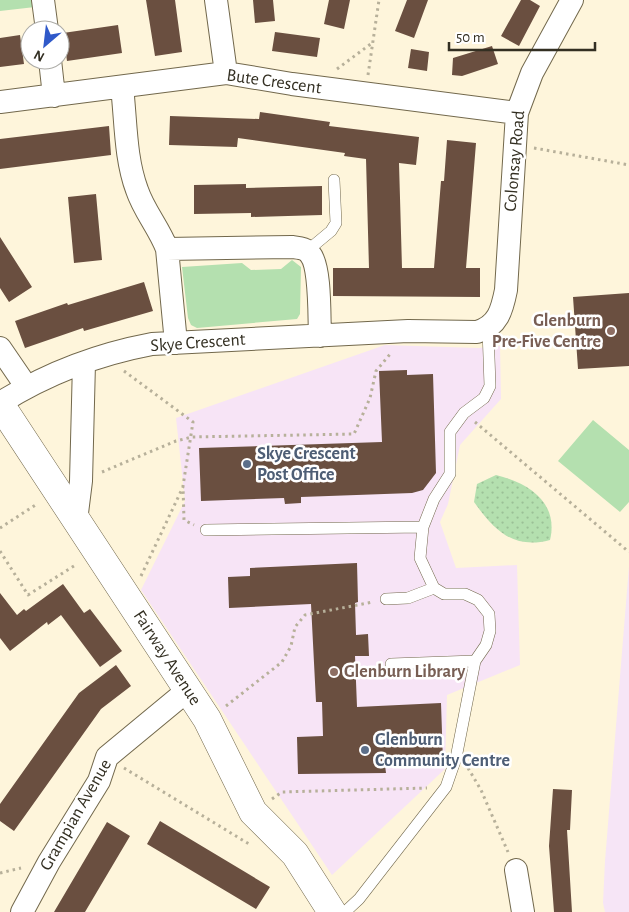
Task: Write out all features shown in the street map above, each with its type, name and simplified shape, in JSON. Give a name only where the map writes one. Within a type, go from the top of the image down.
[{"type":"street","points":[[43,0],[46,20]]},
{"type":"street","points":[[216,0],[226,73]]},
{"type":"street","name":"Colonsay Road","points":[[488,329],[498,317],[506,290],[514,145],[518,112],[532,73],[572,0]]},
{"type":"street","points":[[51,70],[54,96]]},
{"type":"street","name":"Bute Crescent","points":[[0,102],[226,73],[313,87],[518,112]]},
{"type":"street","points":[[122,87],[131,172],[138,193],[162,236],[167,249],[176,343]]},
{"type":"street","points":[[167,249],[292,247],[307,251],[312,256],[316,269],[320,336]]},
{"type":"street","name":"Skye Crescent","points":[[0,403],[26,386],[93,360],[152,344],[408,331],[477,332],[488,329]]},
{"type":"street","points":[[0,348],[26,386]]},
{"type":"street","points":[[69,486],[93,360]]},
{"type":"street","name":"Fairway Avenue","points":[[0,403],[69,486],[76,521],[207,719],[253,812],[295,854],[332,912]]},
{"type":"street","name":"Grampian Avenue","points":[[22,912],[49,862],[99,780],[107,757],[188,690]]},
{"type":"street","points":[[516,870],[523,912]]},
{"type":"lane","points":[[307,251],[331,231],[336,223],[334,180]]},
{"type":"lane","points":[[345,912],[377,877],[446,787],[456,758],[475,661],[486,645],[490,630],[488,614],[473,596],[444,594],[434,588],[420,558],[423,527],[434,499],[450,474],[450,432],[464,413],[484,398],[490,386],[488,329]]},
{"type":"lane","points":[[206,530],[423,527]]},
{"type":"lane","points":[[386,599],[408,598],[434,588]]},
{"type":"lane","points":[[391,664],[475,661]]},
{"type":"path","points":[[365,93],[379,0]]},
{"type":"path","points":[[313,87],[372,43]]},
{"type":"path","points":[[514,145],[629,165]]},
{"type":"path","points":[[0,528],[69,486],[176,441],[192,437],[354,434],[370,398],[376,371],[408,331]]},
{"type":"path","points":[[93,360],[193,422],[183,486],[184,520],[206,530]]},
{"type":"path","points":[[464,413],[629,552]]},
{"type":"path","points":[[129,601],[183,486]]},
{"type":"path","points":[[0,551],[28,595],[96,551]]},
{"type":"path","points":[[207,719],[282,662],[291,646],[295,627],[306,615],[386,599]]},
{"type":"path","points":[[107,757],[255,847]]},
{"type":"path","points":[[456,758],[469,769],[481,790],[516,870]]},
{"type":"path","points":[[253,812],[282,792],[446,787]]},
{"type":"shaded area","points":[[385,345],[478,348],[500,346],[501,399],[460,445],[448,504],[440,522],[456,568],[517,565],[520,665],[447,695],[445,769],[332,875],[141,590],[185,501],[176,418]]},
{"type":"shaded area","points":[[629,566],[629,912],[605,912],[603,903],[605,861]]},
{"type":"green space","points":[[0,0],[33,0],[35,7],[0,11]]},
{"type":"green space","points":[[292,260],[301,267],[300,314],[297,319],[197,328],[191,325],[188,318],[182,267],[242,263],[251,270],[281,269]]},
{"type":"green space","points":[[593,420],[629,450],[629,502],[620,512],[558,461]]},
{"type":"green space","points":[[496,475],[519,483],[538,496],[550,515],[552,527],[550,540],[525,542],[515,540],[497,529],[481,512],[474,502],[477,484]]},
{"type":"building","points":[[146,0],[175,0],[182,52],[155,56]]},
{"type":"building","points":[[253,0],[273,0],[275,21],[255,23]]},
{"type":"building","points":[[329,0],[350,0],[344,29],[324,24]]},
{"type":"building","points":[[407,0],[428,0],[414,38],[395,31]]},
{"type":"building","points":[[521,0],[530,0],[540,6],[519,46],[501,36]]},
{"type":"building","points":[[118,25],[122,53],[70,61],[70,32]]},
{"type":"building","points":[[275,32],[320,38],[317,57],[272,51]]},
{"type":"building","points":[[20,35],[20,64],[0,67],[0,38]]},
{"type":"building","points":[[492,46],[498,64],[462,76],[452,75],[453,58]]},
{"type":"building","points":[[411,49],[429,52],[427,71],[408,68]]},
{"type":"building","points":[[260,112],[330,122],[329,126],[419,137],[416,165],[399,163],[402,268],[434,268],[441,181],[444,181],[447,140],[476,143],[466,268],[480,268],[480,297],[333,296],[333,268],[369,268],[366,159],[344,156],[345,153],[238,138],[237,147],[169,145],[170,116],[259,119]]},
{"type":"building","points":[[109,126],[111,155],[0,169],[0,139]]},
{"type":"building","points":[[246,184],[246,188],[322,186],[322,215],[251,217],[251,213],[194,214],[194,185]]},
{"type":"building","points":[[96,194],[102,260],[74,263],[68,197]]},
{"type":"building","points":[[0,237],[32,287],[9,302],[0,288]]},
{"type":"building","points":[[144,282],[153,311],[84,331],[83,328],[25,348],[15,321],[67,303],[68,305]]},
{"type":"building","points":[[629,293],[629,366],[578,369],[573,297]]},
{"type":"building","points":[[407,370],[407,375],[433,374],[436,473],[423,490],[412,493],[301,497],[301,503],[285,504],[284,498],[201,501],[199,448],[382,442],[379,371]]},
{"type":"building","points":[[357,563],[358,602],[355,603],[356,635],[368,634],[369,656],[355,656],[357,707],[441,703],[443,762],[385,765],[386,773],[298,774],[297,737],[323,736],[322,702],[316,702],[311,604],[229,608],[228,577],[250,576],[250,568]]},
{"type":"building","points":[[63,584],[84,613],[90,609],[122,651],[100,667],[61,615],[48,625],[47,622],[10,651],[0,638],[0,593],[17,615],[24,609],[26,611]]},
{"type":"building","points":[[116,665],[131,686],[101,709],[14,831],[0,821],[0,804],[79,693]]},
{"type":"building","points":[[553,789],[572,790],[570,830],[567,830],[572,912],[554,912],[549,846]]},
{"type":"building","points":[[160,821],[270,887],[256,909],[147,844]]},
{"type":"building","points":[[107,822],[130,836],[85,912],[54,912]]},
{"type":"place","name":"Glenburn Pre-Five Centre","points":[[611,331]]},
{"type":"place","name":"Skye Crescent Post Office","points":[[247,464]]},
{"type":"place","name":"Glenburn Library","points":[[334,672]]},
{"type":"place","name":"Glenburn Community Centre","points":[[365,750]]}]
